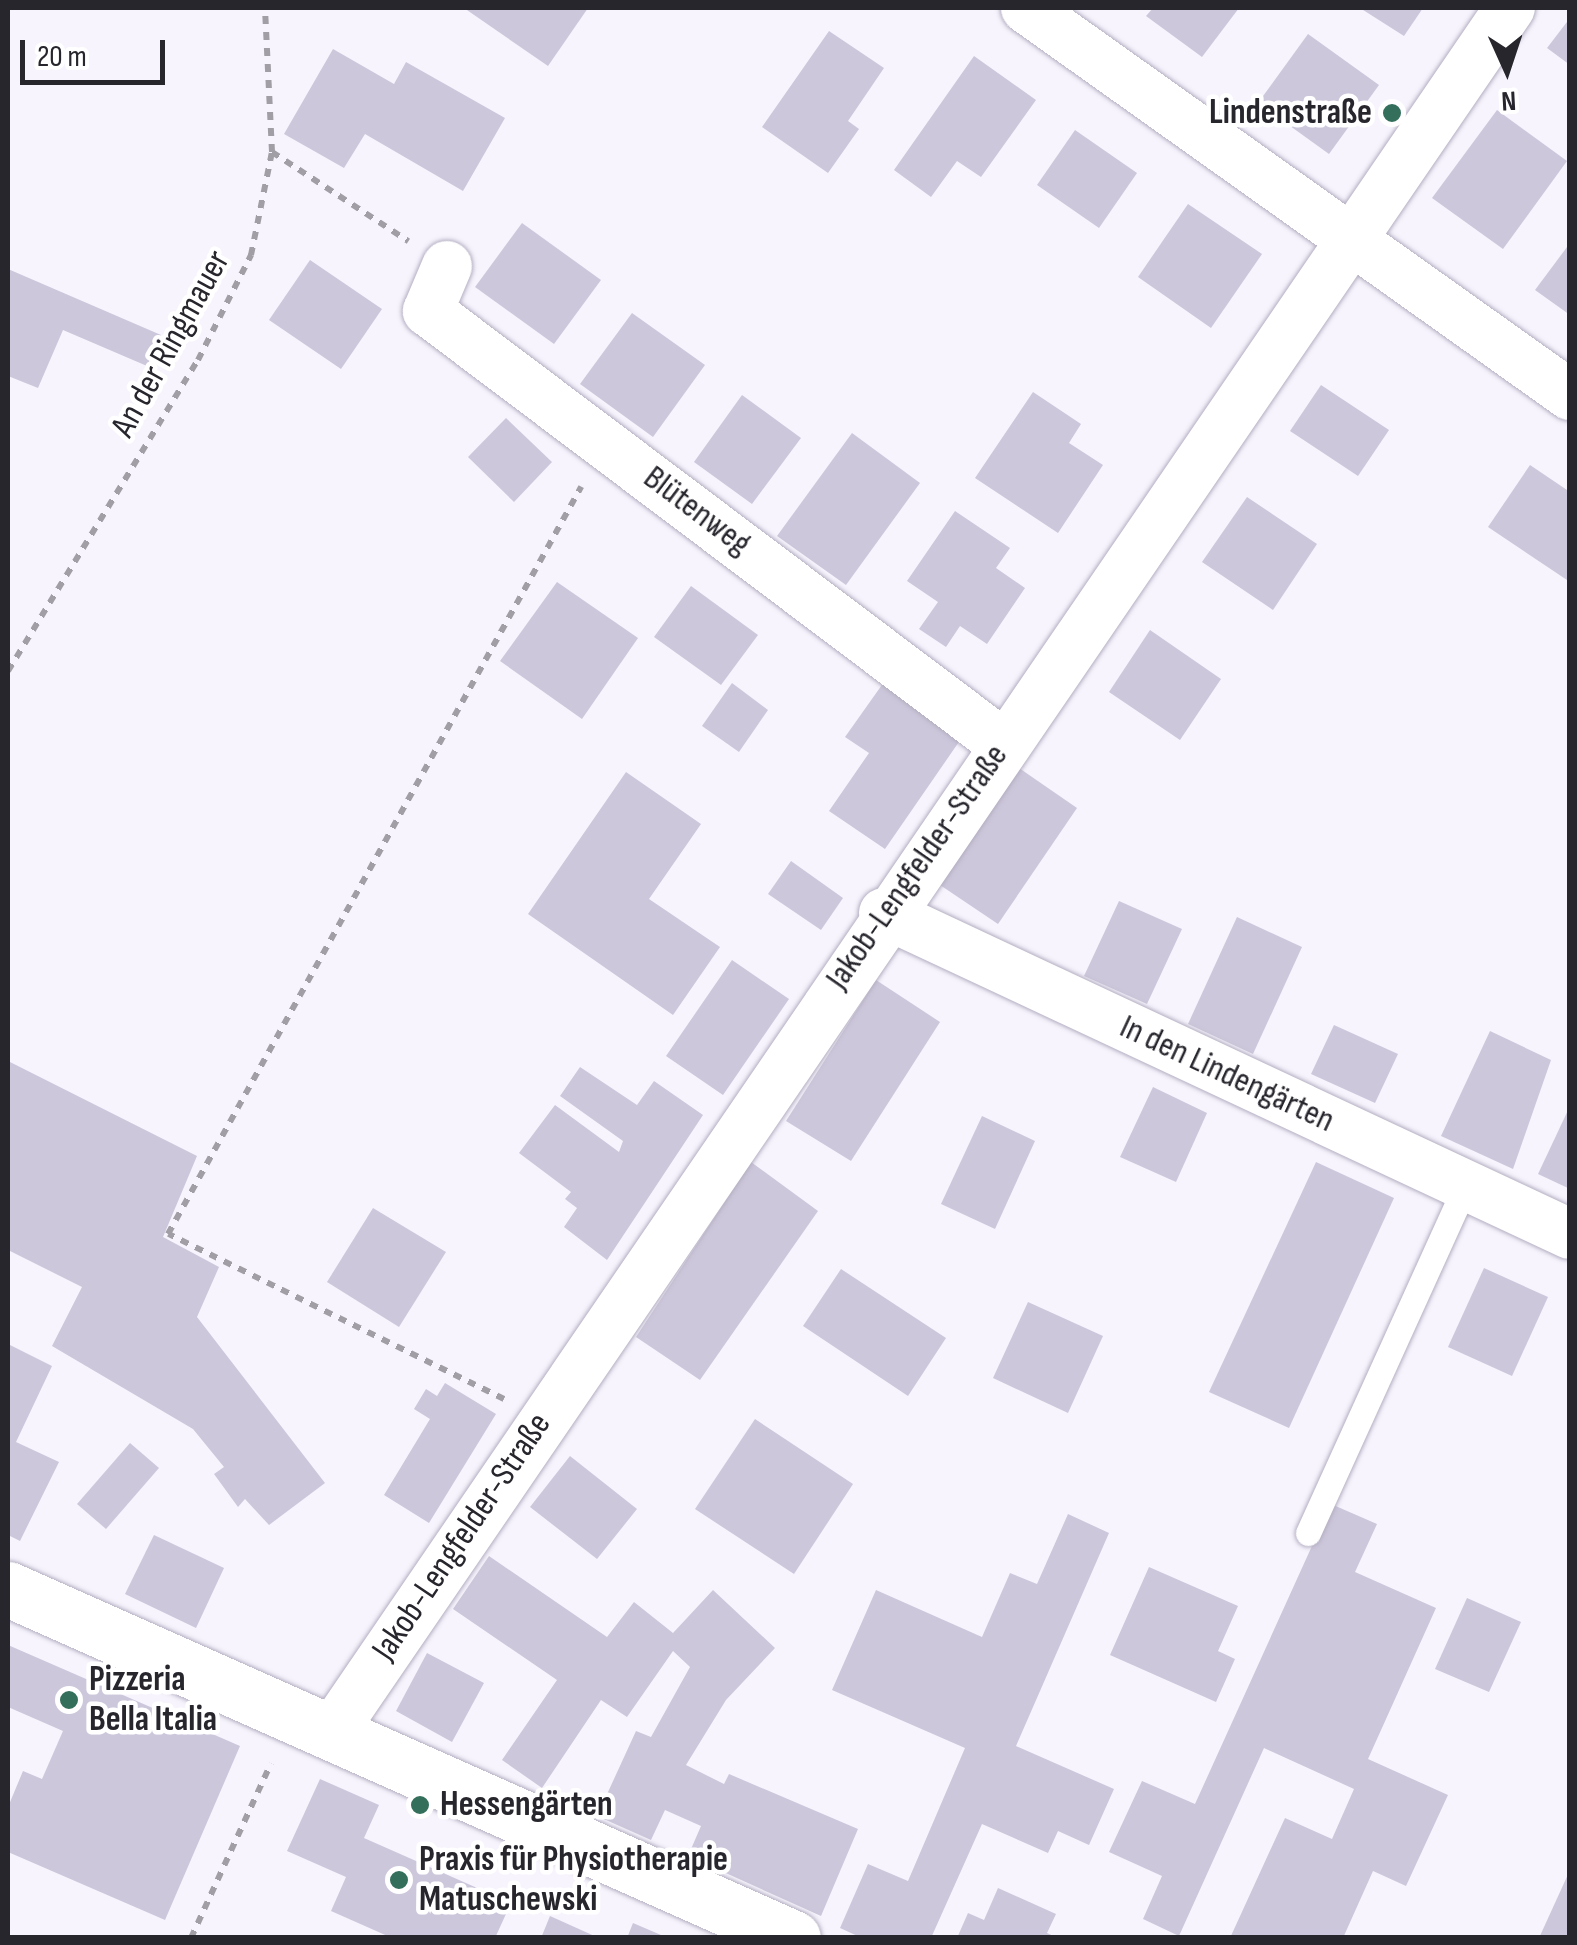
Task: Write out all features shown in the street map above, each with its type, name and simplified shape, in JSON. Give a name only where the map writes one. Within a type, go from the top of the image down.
[{"type":"street","points":[[1026,8],[1350,243],[1570,395]]},
{"type":"street","name":"Jakob-Lengfelder-Straße","points":[[312,1724],[542,1417],[884,913],[1510,8]]},
{"type":"street","name":"Blütenweg","points":[[447,266],[428,311],[1003,744]]},
{"type":"street","name":"In den Lindengärten","points":[[884,913],[1570,1234]]},
{"type":"street","points":[[8,1590],[792,1938]]},
{"type":"lane","points":[[1308,1533],[1466,1185]]},
{"type":"path","name":"An der Ringmauer","points":[[8,672],[198,360],[251,255],[272,152],[265,8]]},
{"type":"path","points":[[272,152],[447,266]]},
{"type":"path","points":[[542,1417],[168,1234],[606,442]]},
{"type":"path","points":[[191,1938],[312,1724]]},
{"type":"building","points":[[464,8],[588,8],[548,66]]},
{"type":"building","points":[[1153,8],[1239,8],[1202,57],[1146,16]]},
{"type":"building","points":[[1360,8],[1423,8],[1404,36]]},
{"type":"building","points":[[1570,18],[1570,65],[1547,48]]},
{"type":"building","points":[[829,31],[884,68],[848,121],[859,129],[828,173],[762,127]]},
{"type":"building","points":[[1308,34],[1379,85],[1329,154],[1258,103]]},
{"type":"building","points":[[333,49],[394,84],[406,62],[505,118],[463,191],[365,134],[344,168],[284,134]]},
{"type":"building","points":[[974,56],[1036,100],[981,177],[957,161],[931,197],[894,170]]},
{"type":"building","points":[[1497,110],[1567,161],[1503,249],[1432,198]]},
{"type":"building","points":[[1075,130],[1137,173],[1099,228],[1037,185]]},
{"type":"building","points":[[1188,204],[1262,254],[1211,328],[1138,277]]},
{"type":"building","points":[[522,223],[601,280],[554,344],[475,287]]},
{"type":"building","points":[[1570,243],[1570,315],[1535,290]]},
{"type":"building","points":[[310,260],[382,309],[341,369],[269,320]]},
{"type":"building","points":[[8,269],[161,335],[147,366],[63,330],[38,388],[8,376]]},
{"type":"building","points":[[632,313],[705,365],[653,437],[580,384]]},
{"type":"building","points":[[1321,385],[1389,430],[1358,476],[1290,431]]},
{"type":"building","points":[[1033,392],[1081,424],[1069,443],[1103,465],[1058,533],[975,478]]},
{"type":"building","points":[[742,395],[801,438],[752,504],[694,462]]},
{"type":"building","points":[[506,418],[552,462],[514,502],[468,457]]},
{"type":"building","points":[[852,433],[920,483],[846,585],[777,536]]},
{"type":"building","points":[[1530,465],[1570,492],[1570,582],[1488,527]]},
{"type":"building","points":[[1247,497],[1317,544],[1273,610],[1202,562]]},
{"type":"building","points":[[955,511],[1010,548],[996,568],[1025,588],[987,644],[960,626],[946,647],[919,629],[938,602],[907,581]]},
{"type":"building","points":[[557,582],[638,638],[582,719],[500,661]]},
{"type":"building","points":[[691,586],[758,635],[721,685],[654,637]]},
{"type":"building","points":[[1150,630],[1221,679],[1180,740],[1109,692]]},
{"type":"building","points":[[884,682],[963,736],[885,849],[829,811],[869,753],[845,737]]},
{"type":"building","points":[[732,683],[768,710],[739,752],[702,726]]},
{"type":"building","points":[[1019,768],[1077,808],[998,924],[940,885]]},
{"type":"building","points":[[626,772],[701,824],[649,899],[720,947],[673,1015],[528,914]]},
{"type":"building","points":[[791,861],[843,898],[821,930],[768,894]]},
{"type":"building","points":[[1119,901],[1182,929],[1147,1004],[1084,976]]},
{"type":"building","points":[[1237,917],[1302,947],[1253,1054],[1188,1024]]},
{"type":"building","points":[[732,960],[789,999],[723,1095],[666,1056]]},
{"type":"building","points":[[876,980],[940,1022],[851,1161],[786,1121]]},
{"type":"building","points":[[1334,1025],[1398,1054],[1375,1103],[1311,1074]]},
{"type":"building","points":[[1490,1031],[1551,1060],[1513,1169],[1441,1136]]},
{"type":"building","points":[[8,1061],[197,1156],[163,1237],[219,1267],[197,1317],[325,1483],[269,1525],[245,1499],[238,1507],[214,1474],[224,1467],[193,1429],[52,1346],[82,1287],[8,1250]]},
{"type":"building","points":[[580,1067],[637,1105],[654,1081],[703,1115],[607,1260],[564,1227],[577,1208],[565,1199],[571,1192],[519,1153],[555,1105],[619,1152],[623,1141],[560,1096]]},
{"type":"building","points":[[1153,1087],[1207,1113],[1176,1182],[1120,1157]]},
{"type":"building","points":[[1570,1106],[1570,1189],[1538,1174]]},
{"type":"building","points":[[982,1116],[1035,1141],[995,1229],[941,1204]]},
{"type":"building","points":[[751,1162],[818,1211],[700,1380],[636,1337]]},
{"type":"building","points":[[1316,1162],[1394,1198],[1289,1428],[1209,1392]]},
{"type":"building","points":[[373,1208],[446,1252],[399,1327],[327,1282]]},
{"type":"building","points":[[1484,1268],[1548,1297],[1512,1376],[1448,1347]]},
{"type":"building","points":[[841,1269],[946,1338],[908,1396],[803,1326]]},
{"type":"building","points":[[1028,1302],[1103,1336],[1068,1413],[993,1378]]},
{"type":"building","points":[[8,1344],[52,1366],[16,1442],[59,1462],[20,1541],[8,1535]]},
{"type":"building","points":[[445,1383],[496,1414],[429,1523],[384,1495],[430,1419],[414,1409],[426,1389],[437,1396]]},
{"type":"building","points":[[755,1419],[853,1484],[794,1574],[695,1509]]},
{"type":"building","points":[[130,1443],[159,1468],[106,1529],[77,1504]]},
{"type":"building","points":[[570,1456],[637,1509],[597,1559],[530,1507]]},
{"type":"building","points":[[1331,1504],[1377,1524],[1355,1572],[1436,1608],[1368,1759],[1448,1795],[1406,1886],[1373,1871],[1343,1938],[1230,1938],[1285,1818],[1332,1839],[1354,1789],[1264,1748],[1179,1936],[1143,1919],[1162,1876],[1109,1852],[1142,1781],[1195,1804]]},
{"type":"building","points":[[1068,1514],[1109,1533],[1016,1746],[1114,1789],[1089,1845],[1058,1831],[1048,1853],[982,1824],[931,1938],[862,1938],[840,1928],[868,1864],[908,1881],[965,1748],[832,1690],[876,1590],[982,1637],[1010,1573],[1037,1584]]},
{"type":"building","points":[[154,1535],[224,1568],[196,1628],[125,1594]]},
{"type":"building","points":[[489,1556],[607,1637],[634,1602],[673,1633],[713,1590],[775,1648],[726,1700],[686,1765],[724,1784],[729,1774],[858,1829],[821,1916],[688,1856],[701,1826],[665,1810],[651,1840],[597,1816],[636,1731],[651,1737],[690,1667],[673,1651],[627,1717],[601,1700],[542,1788],[502,1760],[557,1680],[453,1609]]},
{"type":"building","points":[[1149,1567],[1238,1606],[1218,1651],[1235,1659],[1216,1702],[1110,1655]]},
{"type":"building","points":[[1467,1598],[1521,1622],[1489,1692],[1435,1669]]},
{"type":"building","points":[[8,1645],[240,1746],[165,1920],[8,1852],[8,1807],[23,1771],[42,1779],[63,1731],[8,1707]]},
{"type":"building","points":[[427,1653],[484,1683],[452,1742],[396,1711]]},
{"type":"building","points":[[320,1779],[379,1805],[364,1838],[511,1903],[495,1938],[392,1938],[331,1911],[346,1877],[287,1851]]},
{"type":"building","points":[[1570,1870],[1570,1938],[1539,1938]]},
{"type":"building","points":[[998,1888],[1056,1914],[1047,1933],[1058,1938],[957,1938],[968,1913],[984,1920]]},
{"type":"building","points":[[550,1916],[599,1938],[541,1938]]},
{"type":"building","points":[[633,1923],[668,1938],[627,1938]]},
{"type":"place","name":"Lindenstraße","points":[[1392,113]]},
{"type":"place","name":"Pizzeria Bella Italia","points":[[69,1700]]},
{"type":"place","name":"Hessengärten","points":[[420,1805]]},
{"type":"place","name":"Praxis für Physiotherapie Matuschewski","points":[[399,1880]]}]
